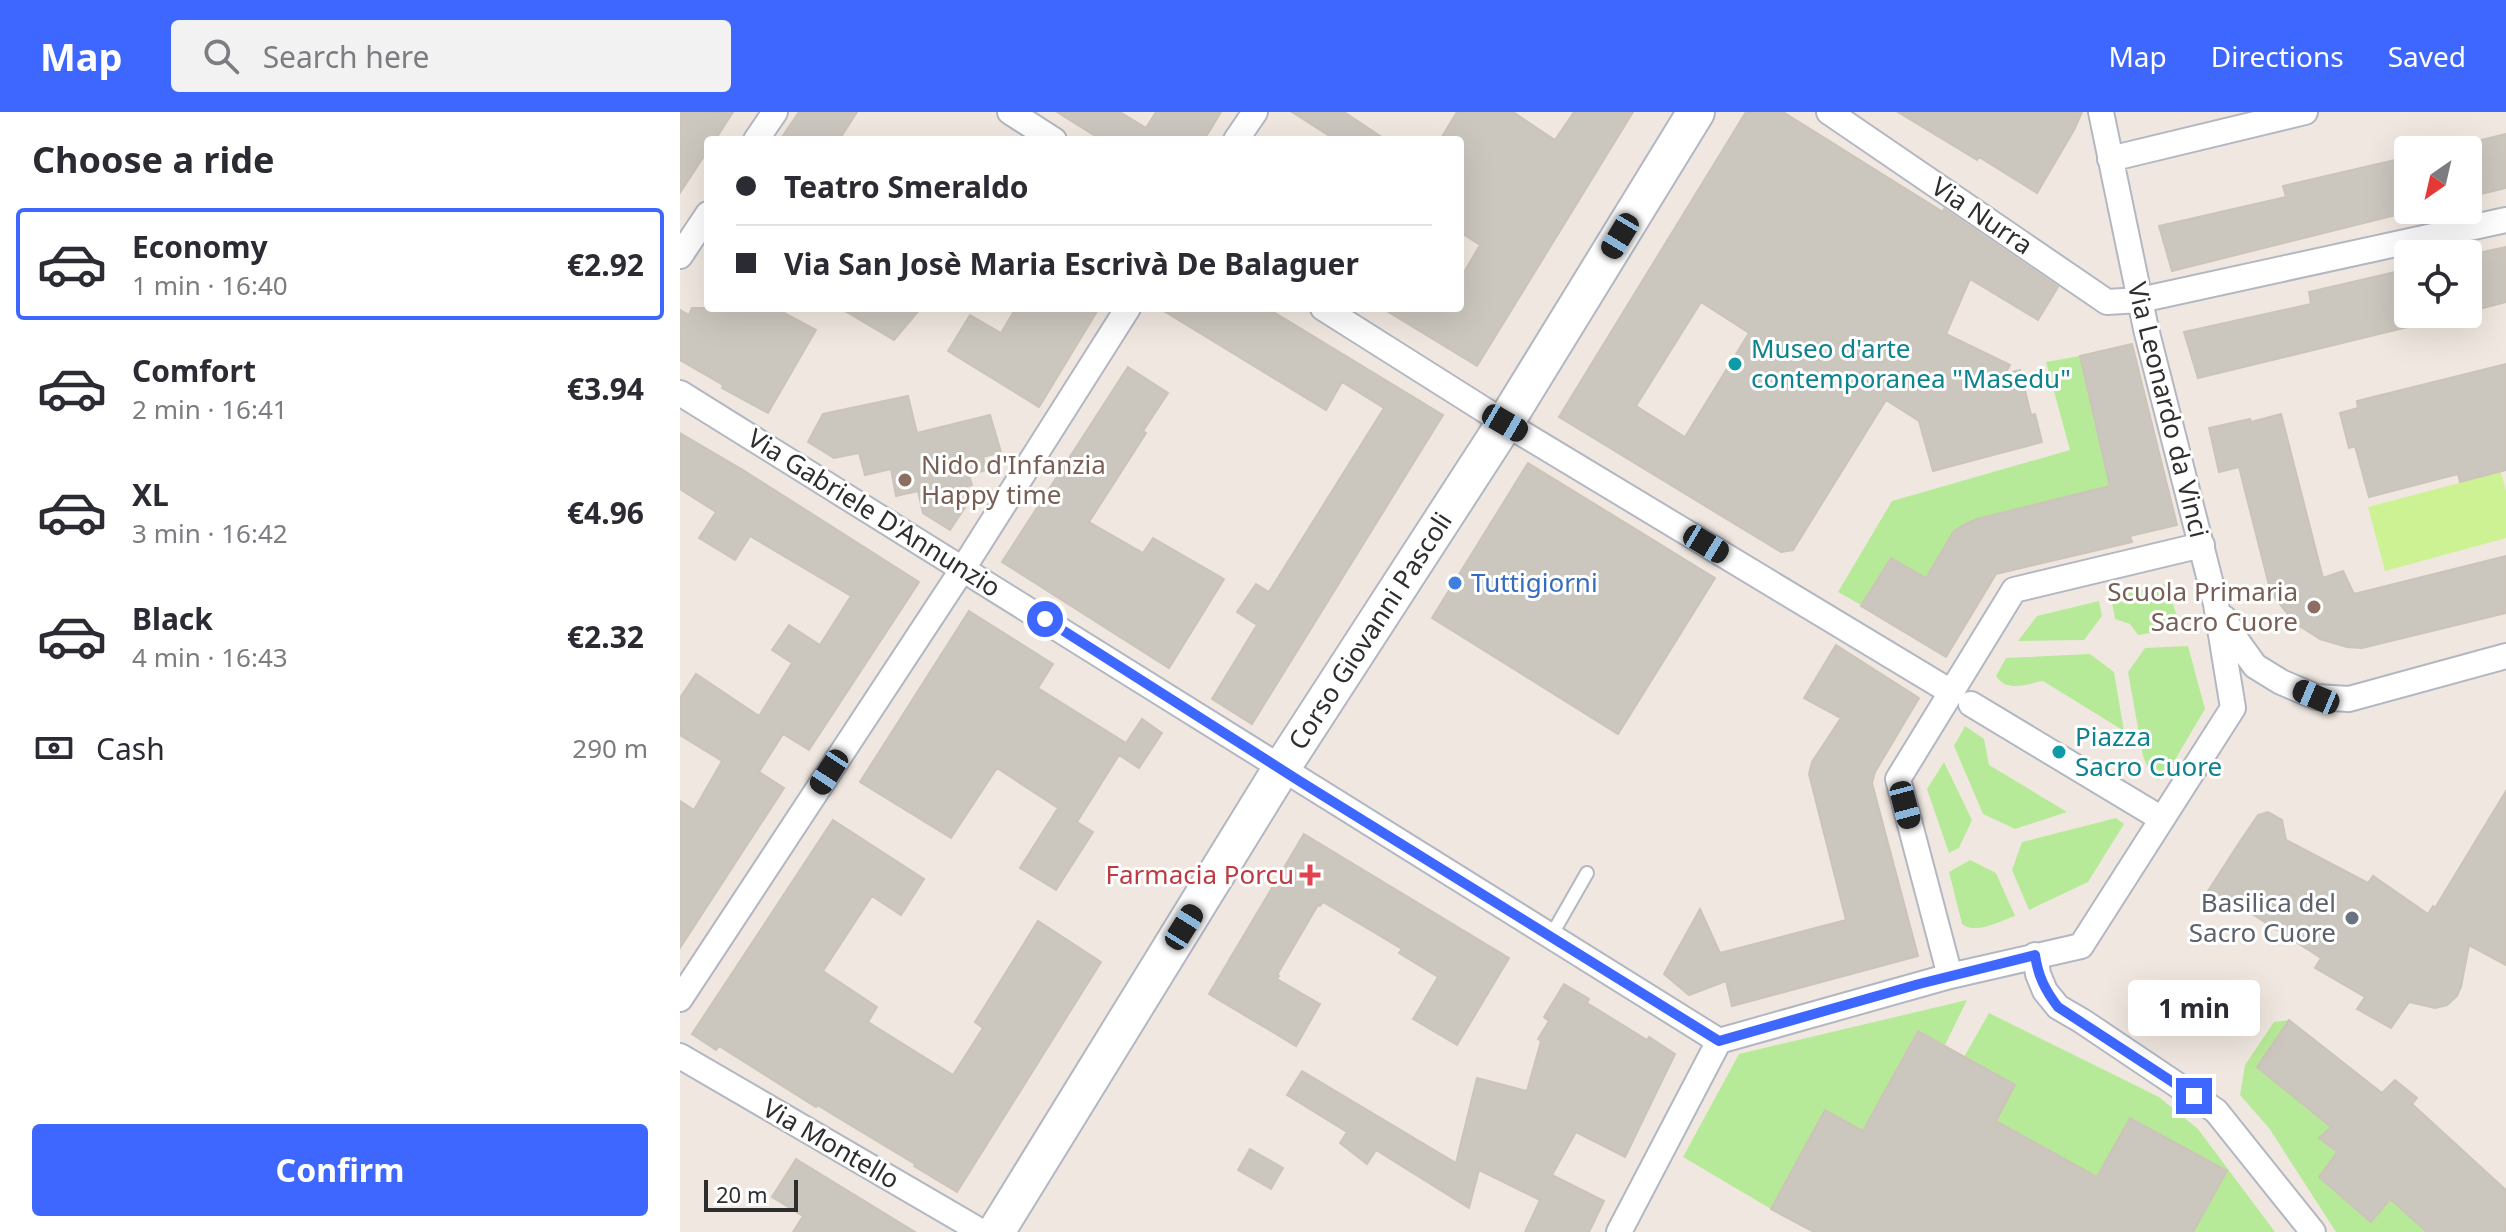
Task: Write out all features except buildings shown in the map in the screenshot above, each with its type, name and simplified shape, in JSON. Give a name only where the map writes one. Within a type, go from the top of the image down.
[{"type":"main road","name":"Corso Giovanni Pascoli","points":[[996,1232],[1281,769],[1505,423],[1696,112]]},
{"type":"street","points":[[759,136],[775,112]]},
{"type":"street","points":[[1010,112],[1048,136]]},
{"type":"street","points":[[1239,136],[1255,112]]},
{"type":"street","name":"Via Nurra","points":[[1829,112],[2107,302],[2140,300],[2506,220]]},
{"type":"street","name":"Via Leonardo da Vinci","points":[[2101,112],[2140,300],[2216,604],[2233,708],[2162,819]]},
{"type":"street","points":[[2110,159],[2305,112]]},
{"type":"street","points":[[680,256],[704,220]]},
{"type":"street","points":[[680,999],[964,567],[1125,312]]},
{"type":"street","points":[[1329,312],[1505,423],[2162,819],[2081,946],[1950,976],[1719,1041],[1619,1232]]},
{"type":"street","name":"Via Gabriele D'Annunzio","points":[[680,393],[964,567],[1281,769],[1719,1041]]},
{"type":"street","points":[[1950,976],[1898,779],[1961,698],[2014,590],[2202,545]]},
{"type":"street","points":[[2216,604],[2255,666],[2281,682],[2316,697],[2349,699],[2506,656]]},
{"type":"street","points":[[2035,955],[2042,982],[2058,1007],[2216,1111],[2313,1232]]},
{"type":"street","name":"Via Montello","points":[[680,1056],[982,1232]]},
{"type":"lane","points":[[1551,936],[1587,873]]},
{"type":"green space","points":[[2080,356],[2107,472],[2121,484],[1977,519],[1954,532],[1919,588],[1913,571],[1891,558],[1861,605],[1838,592],[1892,501],[2070,450],[2046,362]]},
{"type":"green space","points":[[2501,472],[2506,491],[2506,538],[2385,571],[2368,507]]},
{"type":"green space","points":[[2166,584],[2181,628],[2138,635],[2130,624],[2115,619],[2111,597]]},
{"type":"green space","points":[[2099,601],[2102,616],[2084,640],[2018,641],[2037,616]]},
{"type":"green space","points":[[2188,646],[2205,709],[2166,775],[2158,780],[2151,776],[2143,756],[2128,672],[2145,648]]},
{"type":"green space","points":[[2090,654],[2114,672],[2124,731],[2043,681],[2011,686],[1996,676],[2006,658]]},
{"type":"green space","points":[[1965,726],[1984,739],[1989,765],[2067,812],[2015,829],[1983,814],[1954,746]]},
{"type":"green space","points":[[1944,762],[1972,820],[1959,848],[1949,853],[1927,789]]},
{"type":"green space","points":[[2116,818],[2124,824],[2088,882],[2029,910],[2012,870],[2022,842]]},
{"type":"green space","points":[[1970,860],[1996,873],[2015,916],[1981,928],[1962,924],[1949,872]]},
{"type":"green space","points":[[1967,1000],[1945,1045],[1917,1031],[1863,1131],[1825,1111],[1771,1209],[1683,1157],[1739,1054]]},
{"type":"green space","points":[[1989,1013],[2159,1097],[2198,1129],[2275,1232],[2193,1232],[2226,1171],[2130,1118],[2097,1177],[1996,1121],[2015,1085],[1964,1057]]},
{"type":"green space","points":[[2289,1020],[2257,1067],[2331,1127],[2319,1138],[2427,1232],[2336,1232],[2269,1128],[2240,1095],[2245,1065],[2274,1022]]},
{"type":"place","name":"Museo d'arte contemporanea \"Masedu\"","points":[[1735,364]]},
{"type":"place","name":"Nido d'Infanzia Happy time","points":[[905,480]]},
{"type":"place","name":"Tuttigiorni","points":[[1455,583]]},
{"type":"place","name":"Scuola Primaria Sacro Cuore","points":[[2314,607]]},
{"type":"place","name":"Piazza Sacro Cuore","points":[[2059,752]]},
{"type":"place","name":"Farmacia Porcu","points":[[1310,875]]},
{"type":"place","name":"Basilica del Sacro Cuore","points":[[2352,918]]},
{"type":"route","points":[[1045,619],[1719,1041],[1919,984],[2035,955],[2045,991],[2058,1007],[2194,1096]]}]
